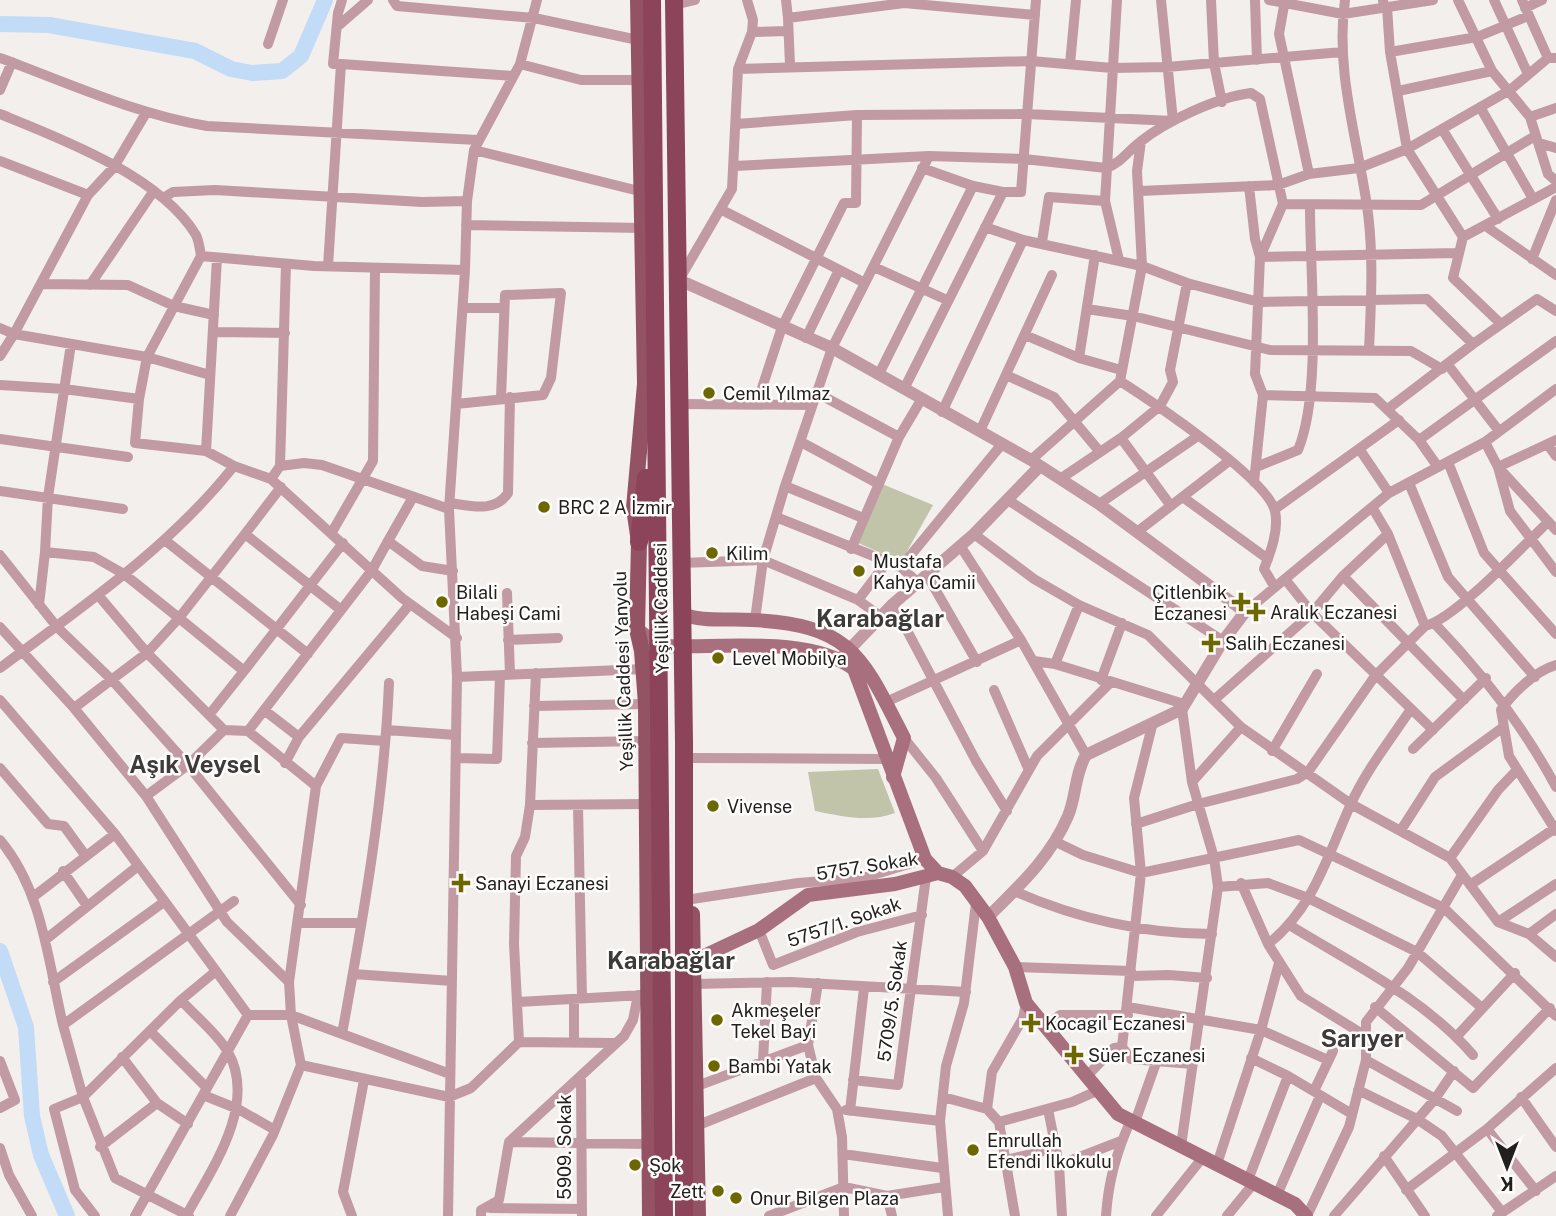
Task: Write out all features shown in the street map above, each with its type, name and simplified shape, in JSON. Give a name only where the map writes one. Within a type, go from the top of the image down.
[{"type":"highway","name":"Yeşillik Caddesi","points":[[652,0],[658,646],[651,669],[664,1216]]},
{"type":"highway","name":"Yeşillik Caddesi","points":[[674,3],[681,563],[686,678],[684,1216]]},
{"type":"highway","points":[[639,542],[648,454],[655,438]]},
{"type":"highway","points":[[651,669],[675,668],[686,678]]},
{"type":"main road","name":"Yeşillik Caddesi Yanyolu","points":[[638,0],[645,384],[634,508],[639,542],[637,629],[651,669],[646,704],[644,995],[650,1216]]},
{"type":"main road","points":[[685,610],[703,620],[755,620],[813,629],[871,672],[904,738],[893,777]]},
{"type":"main road","points":[[637,629],[658,646],[766,646],[845,653]]},
{"type":"main road","points":[[845,653],[860,678],[886,760],[925,859],[939,876],[965,886],[988,917],[1015,967],[1026,1003],[1118,1114],[1277,1195],[1300,1214]]},
{"type":"main road","points":[[686,678],[692,758],[698,1216]]},
{"type":"main road","name":"5757. Sokak","points":[[693,961],[759,930],[808,895],[893,878],[939,876]]},
{"type":"street","points":[[268,44],[283,0]]},
{"type":"street","points":[[342,0],[333,64],[513,76]]},
{"type":"street","points":[[338,26],[369,0]]},
{"type":"street","points":[[393,0],[397,6],[445,5],[534,18],[638,40]]},
{"type":"street","points":[[448,1216],[457,677],[450,506],[467,201],[476,145],[520,64],[537,0]]},
{"type":"street","points":[[674,3],[695,0]]},
{"type":"street","points":[[747,0],[753,20],[752,32],[738,69],[732,189],[679,280],[832,348],[1035,463],[1099,504],[1245,612]]},
{"type":"street","points":[[786,0],[790,65]]},
{"type":"street","points":[[922,168],[973,186],[1003,192],[1021,192],[1036,0]]},
{"type":"street","points":[[1070,64],[1076,0]]},
{"type":"street","points":[[1117,0],[1105,201],[1119,260]]},
{"type":"street","points":[[1161,0],[1173,121]]},
{"type":"street","points":[[1211,0],[1214,63],[1222,102]]},
{"type":"street","points":[[1255,0],[1257,60]]},
{"type":"street","points":[[1269,0],[1343,14],[1385,3],[1433,0]]},
{"type":"street","points":[[1345,0],[1342,52],[1367,207],[1371,254],[1368,350]]},
{"type":"street","points":[[1458,0],[1492,71],[1530,117],[1548,174],[1556,181]]},
{"type":"street","points":[[1494,0],[1527,72]]},
{"type":"street","points":[[1390,52],[1477,37],[1505,25],[1525,8],[1542,0]]},
{"type":"street","points":[[788,18],[839,5],[904,2],[933,2],[1035,15]]},
{"type":"street","points":[[1285,2],[1279,34],[1308,174]]},
{"type":"street","points":[[1385,3],[1390,52],[1407,149],[1463,237]]},
{"type":"street","points":[[1140,191],[1278,185],[1308,174],[1359,168],[1407,149],[1510,90],[1527,72],[1552,58],[1525,8]]},
{"type":"street","points":[[752,32],[788,31]]},
{"type":"street","points":[[738,69],[790,65],[1031,61],[1112,68],[1342,52]]},
{"type":"street","points":[[0,58],[146,113],[207,126],[476,145],[643,192]]},
{"type":"street","points":[[0,90],[12,62]]},
{"type":"street","points":[[328,266],[341,64]]},
{"type":"street","points":[[520,64],[581,80],[639,80]]},
{"type":"street","points":[[1398,91],[1492,71]]},
{"type":"street","points":[[735,166],[929,156],[1024,159],[1105,168],[1116,164],[1141,141],[1173,121],[1251,93],[1261,99],[1283,204],[1261,257],[1255,374],[1263,395],[1254,482]]},
{"type":"street","points":[[1480,107],[1532,197]]},
{"type":"street","points":[[1530,117],[1556,107]]},
{"type":"street","points":[[0,356],[88,195],[114,167],[146,113]]},
{"type":"street","points":[[0,114],[114,167],[163,198],[197,237],[201,256],[147,357],[139,399],[135,443],[206,451],[234,466],[271,478],[410,604],[457,638]]},
{"type":"street","points":[[736,124],[857,115],[1027,114],[1173,121]]},
{"type":"street","points":[[757,403],[782,327],[816,257],[844,203],[856,203],[857,115]]},
{"type":"street","points":[[1442,129],[1498,219]]},
{"type":"street","points":[[1283,204],[1311,207],[1421,205],[1506,152],[1537,139],[1556,148]]},
{"type":"street","points":[[845,653],[880,616],[961,547],[1008,500],[1035,463],[1120,375],[1143,266],[1137,171],[1141,141]]},
{"type":"street","points":[[755,620],[763,560],[832,348],[929,156]]},
{"type":"street","points":[[0,161],[88,195]]},
{"type":"street","points":[[879,374],[973,186]]},
{"type":"street","points":[[1249,186],[1255,239],[1261,257]]},
{"type":"street","points":[[1501,324],[1453,278],[1463,237],[1487,227],[1532,197],[1556,187]]},
{"type":"street","points":[[163,198],[173,192],[215,190],[467,201]]},
{"type":"street","points":[[90,285],[152,191]]},
{"type":"street","points":[[905,389],[1003,192]]},
{"type":"street","points":[[1042,242],[1049,197],[1105,201]]},
{"type":"street","points":[[1532,258],[1553,223],[1556,200]]},
{"type":"street","points":[[1256,467],[1298,450],[1304,435],[1311,349],[1311,207]]},
{"type":"street","points":[[722,210],[864,283]]},
{"type":"street","points":[[466,225],[644,228]]},
{"type":"street","points":[[985,227],[1023,240],[1143,266],[1187,283],[1259,302],[1427,299],[1473,344]]},
{"type":"street","points":[[1487,227],[1556,275]]},
{"type":"street","points":[[942,412],[1023,240]]},
{"type":"street","points":[[1261,257],[1457,253]]},
{"type":"street","points":[[1079,358],[1095,255]]},
{"type":"street","points":[[201,256],[286,264],[465,270]]},
{"type":"street","points":[[206,451],[218,258]]},
{"type":"street","points":[[271,478],[280,466],[286,264]]},
{"type":"street","points":[[874,267],[947,300]]},
{"type":"street","points":[[332,533],[373,461],[376,268]]},
{"type":"street","points":[[806,338],[839,270]]},
{"type":"street","points":[[979,431],[1052,275]]},
{"type":"street","points":[[1060,478],[1121,438],[1160,407],[1173,382],[1170,370],[1187,283]]},
{"type":"street","points":[[41,284],[128,285],[174,306],[214,315]]},
{"type":"street","points":[[280,466],[304,463],[322,465],[412,497],[450,506],[494,506],[503,501],[508,492],[506,397],[502,307],[505,295],[561,293],[551,378],[543,395],[506,397],[456,404]]},
{"type":"street","points":[[1389,408],[1538,299],[1556,311]]},
{"type":"street","points":[[463,308],[502,307]]},
{"type":"street","points":[[1087,309],[1133,316],[1270,350],[1411,351],[1445,367],[1476,399],[1499,431]]},
{"type":"street","points":[[0,328],[14,334],[147,357],[210,375]]},
{"type":"street","points":[[213,332],[285,333]]},
{"type":"street","points":[[1025,335],[1120,375],[1254,482],[1275,509],[1276,531],[1264,569],[1274,586]]},
{"type":"street","points":[[1419,440],[1556,341]]},
{"type":"street","points":[[39,605],[48,497],[71,344]]},
{"type":"street","points":[[1006,375],[1054,397],[1100,452]]},
{"type":"street","points":[[0,385],[64,389],[139,399]]},
{"type":"street","points":[[988,917],[1037,868],[1056,842],[1073,804],[1081,763],[1086,755],[1152,726],[1183,707],[1223,641],[1245,612],[1274,586],[1389,493],[1485,442],[1556,388]]},
{"type":"street","points":[[817,393],[899,437]]},
{"type":"street","points":[[1263,395],[1375,398],[1389,408],[1443,464],[1484,553],[1556,634]]},
{"type":"street","points":[[851,549],[899,437],[921,400]]},
{"type":"street","points":[[680,404],[812,405]]},
{"type":"street","points":[[1275,509],[1399,420]]},
{"type":"street","points":[[1099,504],[1198,436]]},
{"type":"street","points":[[1121,438],[1171,506]]},
{"type":"street","points":[[0,439],[128,457]]},
{"type":"street","points":[[801,442],[879,484]]},
{"type":"street","points":[[1485,442],[1498,467],[1510,512],[1556,572]]},
{"type":"street","points":[[1498,467],[1552,442],[1556,456]]},
{"type":"street","points":[[901,567],[1002,444]]},
{"type":"street","points":[[1360,450],[1389,493]]},
{"type":"street","points":[[1137,532],[1229,461]]},
{"type":"street","points":[[0,668],[166,541],[204,503],[234,466]]},
{"type":"street","points":[[1136,824],[1198,804],[1297,779],[1308,772],[1375,676],[1430,625],[1465,600],[1529,540],[1552,526],[1498,467]]},
{"type":"street","points":[[1409,484],[1448,577],[1465,600],[1535,677]]},
{"type":"street","points":[[785,486],[863,519]]},
{"type":"street","points":[[74,708],[147,653],[212,578],[281,487]]},
{"type":"street","points":[[0,491],[123,509]]},
{"type":"street","points":[[248,731],[372,570],[412,497]]},
{"type":"street","points":[[1184,498],[1268,559]]},
{"type":"street","points":[[1008,500],[1223,641]]},
{"type":"street","points":[[1372,506],[1388,534],[1430,625],[1486,678],[1523,729],[1556,787]]},
{"type":"street","points":[[776,517],[922,578],[977,662]]},
{"type":"street","points":[[246,534],[341,610]]},
{"type":"street","points":[[974,534],[1034,579],[1079,605],[1149,635],[1241,727],[1351,804],[1450,858],[1498,922],[1529,934],[1556,957]]},
{"type":"street","points":[[1214,700],[1312,613],[1343,576],[1388,534]]},
{"type":"street","points":[[166,541],[308,654]]},
{"type":"street","points":[[388,541],[422,566],[453,571]]},
{"type":"street","points":[[209,715],[343,543]]},
{"type":"street","points":[[961,547],[1034,661],[1086,755]]},
{"type":"street","points":[[45,552],[94,558],[124,574],[244,671]]},
{"type":"street","points":[[0,555],[57,627],[111,679],[188,765],[301,905]]},
{"type":"street","points":[[681,563],[763,560],[858,600],[880,616]]},
{"type":"street","points":[[858,600],[887,562]]},
{"type":"street","points":[[1343,576],[1464,700]]},
{"type":"street","points":[[1285,579],[1312,613],[1433,730]]},
{"type":"street","points":[[456,758],[497,760],[508,640],[507,593]]},
{"type":"street","points":[[98,595],[147,653],[224,730],[248,731],[316,786]]},
{"type":"street","points":[[285,763],[299,737],[410,604]]},
{"type":"street","points":[[893,604],[976,761],[1007,811]]},
{"type":"street","points":[[1055,664],[1079,605]]},
{"type":"street","points":[[939,876],[983,851],[1028,768],[1106,681],[1122,623]]},
{"type":"street","points":[[0,627],[74,708],[146,796],[219,911],[289,982]]},
{"type":"street","points":[[508,640],[558,638]]},
{"type":"street","points":[[886,702],[1021,640]]},
{"type":"street","points":[[1034,661],[1055,664],[1183,707]]},
{"type":"street","points":[[457,677],[651,669]]},
{"type":"street","points":[[1470,885],[1555,830],[1508,756],[1501,710],[1535,677],[1554,669]]},
{"type":"street","points":[[519,1042],[514,944],[516,856],[525,837],[530,805],[536,673]]},
{"type":"street","points":[[1272,751],[1317,674]]},
{"type":"street","points":[[1413,749],[1486,678]]},
{"type":"street","points":[[342,1034],[361,923],[386,736],[389,683]]},
{"type":"street","points":[[994,690],[1028,768]]},
{"type":"street","points":[[0,700],[115,834],[248,1015]]},
{"type":"street","points":[[534,706],[646,704]]},
{"type":"street","points":[[1181,1146],[1218,887],[1214,858],[1192,782],[1183,707]]},
{"type":"street","points":[[1268,944],[1291,926],[1332,853],[1351,804],[1411,709]]},
{"type":"street","points":[[264,710],[299,737]]},
{"type":"street","points":[[1152,726],[1134,799],[1141,873],[1122,1047],[1131,1059],[1193,1064]]},
{"type":"street","points":[[1192,782],[1241,727]]},
{"type":"street","points":[[1401,830],[1435,777],[1502,728]]},
{"type":"street","points":[[146,796],[188,765],[224,730]]},
{"type":"street","points":[[230,1216],[275,1130],[301,1065],[291,1015],[289,982],[316,786],[341,738],[456,735]]},
{"type":"street","points":[[904,738],[936,778],[983,851]]},
{"type":"street","points":[[532,743],[646,741]]},
{"type":"street","points":[[692,758],[886,760]]},
{"type":"street","points":[[0,768],[48,824],[64,826],[85,855]]},
{"type":"street","points":[[1450,858],[1498,790],[1517,770]]},
{"type":"street","points":[[530,805],[647,804]]},
{"type":"street","points":[[575,1043],[578,999],[578,805]]},
{"type":"street","points":[[33,897],[63,871],[115,834]]},
{"type":"street","points":[[0,840],[11,852],[33,897],[83,1097],[100,1147],[115,1178],[187,1216],[238,1109],[237,1074],[227,1051],[181,1000]]},
{"type":"street","points":[[1056,842],[1083,855],[1141,873],[1298,840],[1332,853],[1444,908],[1553,1012],[1477,1086],[1469,1086],[1375,1007]]},
{"type":"street","points":[[692,899],[893,878],[925,859]]},
{"type":"street","points":[[45,940],[138,866]]},
{"type":"street","points":[[63,871],[88,906]]},
{"type":"street","points":[[1300,1214],[1339,1155],[1366,1060],[1366,1022],[1418,952],[1462,875]]},
{"type":"street","name":"5709/5. Sokak","points":[[853,1080],[898,1085],[922,915],[939,876]]},
{"type":"street","points":[[1218,887],[1241,883],[1268,883],[1308,898],[1418,952],[1482,1008]]},
{"type":"street","points":[[1241,883],[1268,944],[1301,996],[1364,1035]]},
{"type":"street","points":[[1498,922],[1556,884]]},
{"type":"street","points":[[1014,891],[1055,909],[1134,927],[1212,934]]},
{"type":"street","points":[[63,1025],[234,901]]},
{"type":"street","points":[[53,982],[164,902]]},
{"type":"street","points":[[948,1216],[940,1121],[946,1066],[959,1029],[966,992],[976,903]]},
{"type":"street","points":[[1529,934],[1556,914]]},
{"type":"street","name":"5757/1. Sokak","points":[[759,930],[773,965],[858,932],[922,915]]},
{"type":"street","points":[[299,923],[361,923]]},
{"type":"street","points":[[1291,926],[1392,988],[1457,1036],[1473,1055]]},
{"type":"street","points":[[791,958],[791,982]]},
{"type":"street","points":[[1217,1164],[1261,1030],[1279,963]]},
{"type":"street","points":[[1015,967],[1207,978]]},
{"type":"street","points":[[94,1216],[75,1190],[49,1108],[83,1097],[181,1000],[216,971]]},
{"type":"street","points":[[1457,1036],[1514,973]]},
{"type":"street","points":[[353,974],[452,981]]},
{"type":"street","points":[[763,1061],[767,982]]},
{"type":"street","points":[[693,984],[791,982],[966,992]]},
{"type":"street","points":[[818,983],[808,1045],[816,1078],[837,1109],[843,1154],[844,1216]]},
{"type":"street","points":[[850,1111],[864,988]]},
{"type":"street","points":[[486,1212],[499,1200],[509,1142],[581,1079],[614,1043],[624,1036],[644,995],[518,1002]]},
{"type":"street","points":[[987,1109],[992,1072],[1023,1018],[1026,1003]]},
{"type":"street","points":[[1045,1026],[1060,1015],[1128,1011],[1200,1019],[1261,1030],[1330,1055],[1277,1195]]},
{"type":"street","points":[[248,1015],[291,1015],[450,1074]]},
{"type":"street","points":[[135,1216],[248,1015]]},
{"type":"street","points":[[150,1031],[205,1091],[275,1130]]},
{"type":"street","points":[[301,1065],[449,1097],[471,1088],[519,1042],[614,1043]]},
{"type":"street","points":[[696,1086],[808,1045]]},
{"type":"street","points":[[1087,1076],[1114,1048],[1122,1047]]},
{"type":"street","points":[[122,1057],[157,1103],[188,1124]]},
{"type":"street","points":[[1251,1058],[1288,1076],[1352,1114]]},
{"type":"street","points":[[1106,1216],[1108,1193],[1121,1141],[1133,1121],[1157,1060]]},
{"type":"street","points":[[1366,1060],[1457,1111]]},
{"type":"street","points":[[0,1061],[15,1100],[0,1108]]},
{"type":"street","points":[[1334,1216],[1435,1099],[1454,1071]]},
{"type":"street","points":[[1406,1190],[1488,1129],[1552,1071],[1556,1085]]},
{"type":"street","points":[[1227,1216],[1251,1182],[1288,1076]]},
{"type":"street","points":[[696,1126],[816,1078]]},
{"type":"street","name":"5909. Sokak","points":[[581,1079],[582,1212]]},
{"type":"street","points":[[352,1216],[343,1192],[364,1080]]},
{"type":"street","points":[[999,1122],[1048,1109],[1099,1090]]},
{"type":"street","points":[[1358,1090],[1417,1119],[1442,1136],[1499,1214],[1556,1176]]},
{"type":"street","points":[[943,1097],[987,1109],[999,1122],[1015,1216]]},
{"type":"street","points":[[1521,1097],[1556,1147]]},
{"type":"street","points":[[100,1147],[157,1103]]},
{"type":"street","points":[[837,1109],[940,1121]]},
{"type":"street","points":[[1048,1109],[1059,1165],[1062,1216]]},
{"type":"street","points":[[1488,1129],[1536,1191]]},
{"type":"street","points":[[1059,1165],[1121,1141]]},
{"type":"street","points":[[509,1142],[650,1144]]},
{"type":"street","points":[[0,1148],[5,1177],[32,1216]]},
{"type":"street","points":[[1006,1160],[1056,1148]]},
{"type":"street","points":[[843,1154],[943,1168]]},
{"type":"street","points":[[1384,1156],[1425,1216]]},
{"type":"street","points":[[1156,1216],[1203,1157]]},
{"type":"street","points":[[769,1216],[844,1187],[887,1196],[944,1187]]},
{"type":"street","points":[[887,1196],[892,1216]]},
{"type":"street","points":[[486,1212],[582,1212]]},
{"type":"green space","points":[[882,484],[933,505],[901,562],[856,542]]},
{"type":"green space","points":[[878,769],[895,813],[865,818],[815,811],[808,772]]},
{"type":"waterway","points":[[0,24],[49,25],[195,51],[231,69],[252,73],[282,71],[301,56],[325,0]]},
{"type":"waterway","points":[[0,951],[26,1027],[32,1116],[41,1155],[67,1216]]},
{"type":"place","name":"Cemil Yılmaz","points":[[709,393]]},
{"type":"place","name":"BRC 2 A İzmir","points":[[544,507]]},
{"type":"place","name":"Kilim","points":[[712,553]]},
{"type":"place","name":"Mustafa Kahya Camii","points":[[859,571]]},
{"type":"place","name":"Bilali Habeşi Cami","points":[[442,602]]},
{"type":"place","name":"Çitlenbik Eczanesi","points":[[1241,602]]},
{"type":"place","name":"Aralık Eczanesi","points":[[1256,612]]},
{"type":"place","name":"Salih Eczanesi","points":[[1211,643]]},
{"type":"place","name":"Level Mobilya","points":[[718,658]]},
{"type":"place","name":"Vivense","points":[[713,806]]},
{"type":"place","name":"Sanayi Eczanesi","points":[[461,883]]},
{"type":"place","name":"Akmeşeler Tekel Bayi","points":[[717,1020]]},
{"type":"place","name":"Kocagil Eczanesi","points":[[1031,1023]]},
{"type":"place","name":"Süer Eczanesi","points":[[1074,1055]]},
{"type":"place","name":"Bambi Yatak","points":[[714,1066]]},
{"type":"place","name":"Emrullah Efendi İlkokulu","points":[[973,1150]]},
{"type":"place","name":"Şok","points":[[635,1165]]},
{"type":"place","name":"Zett","points":[[718,1191]]},
{"type":"place","name":"Onur Bilgen Plaza","points":[[736,1198]]},
{"type":"district","name":"Karabağlar","points":[[880,618]]},
{"type":"district","name":"Aşık Veysel","points":[[195,764]]},
{"type":"district","name":"Karabağlar","points":[[671,960]]},
{"type":"district","name":"Sarıyer","points":[[1362,1038]]}]
